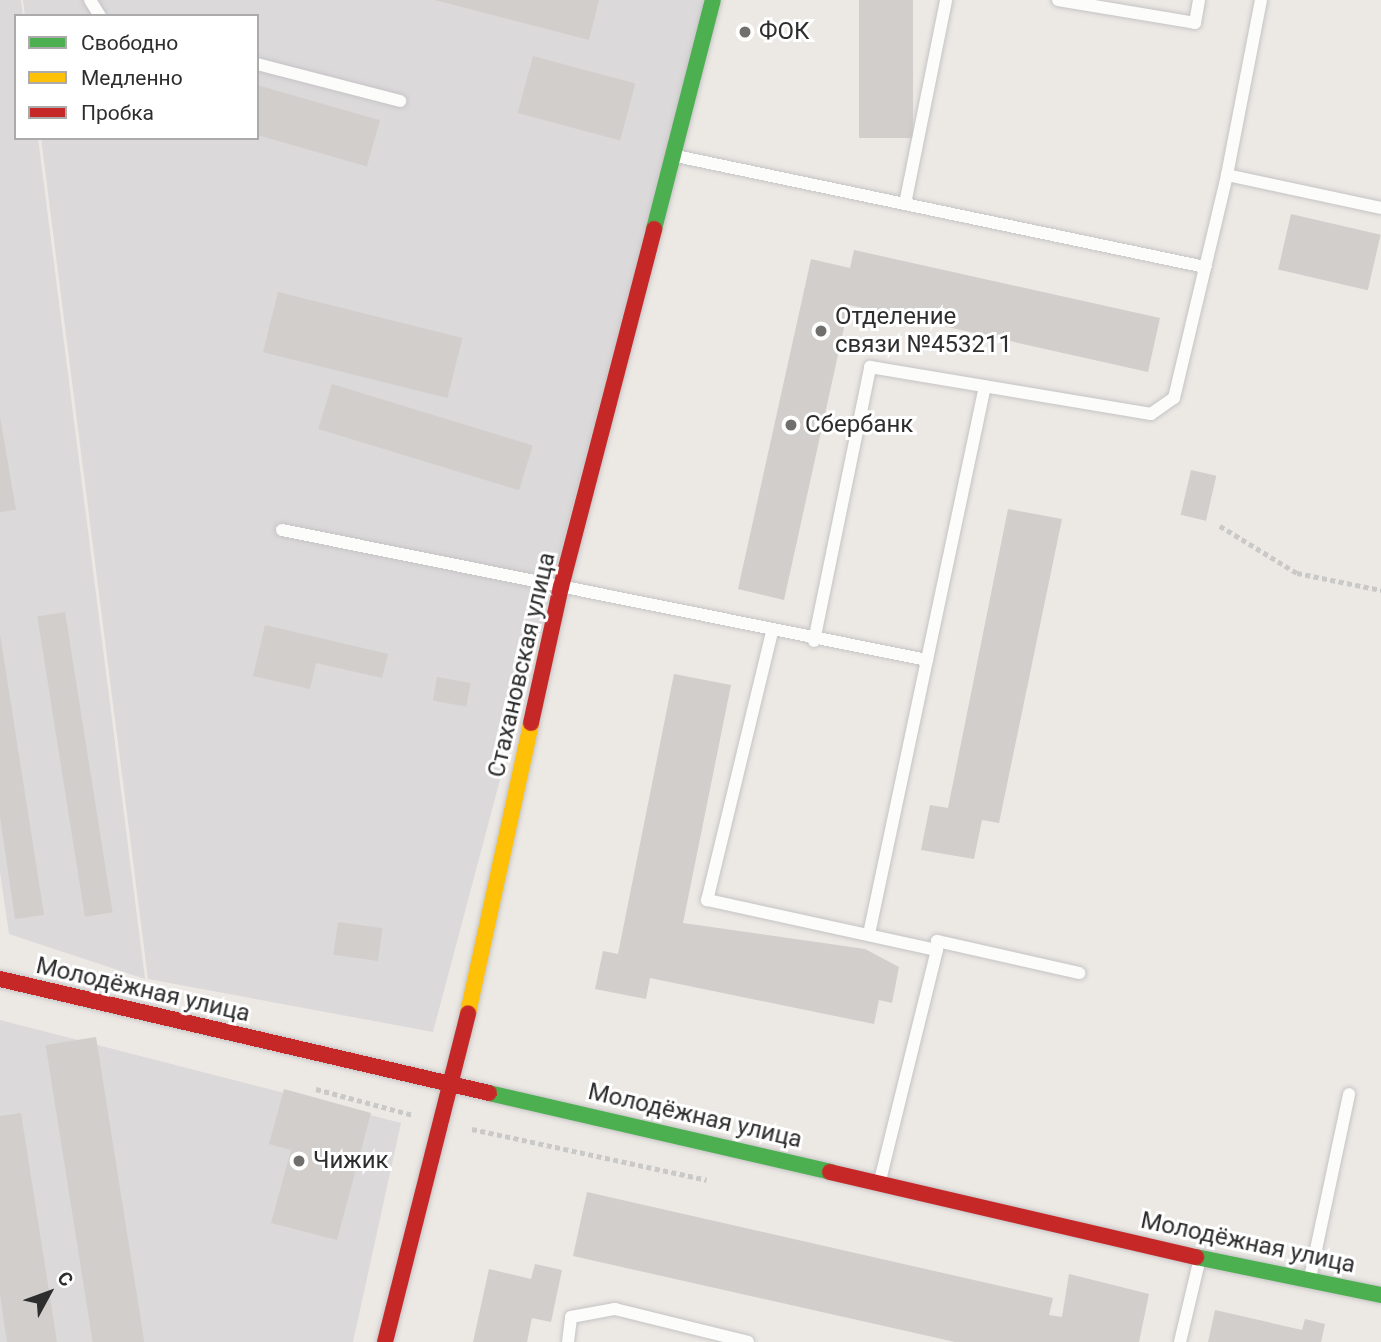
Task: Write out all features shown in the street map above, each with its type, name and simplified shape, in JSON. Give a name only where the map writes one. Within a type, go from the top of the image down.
[{"type":"street","name":"Стахановская улица","points":[[385,1342],[453,1083],[561,587],[713,0]]},
{"type":"street","name":"Молодёжная улица","points":[[0,979],[1200,1258],[1381,1295]]},
{"type":"lane","points":[[905,204],[946,0]]},
{"type":"lane","points":[[1058,0],[1195,23],[1199,0]]},
{"type":"lane","points":[[814,641],[870,367],[1151,414],[1174,398],[1227,175],[1261,0]]},
{"type":"lane","points":[[259,65],[400,101]]},
{"type":"lane","points":[[673,155],[1205,267]]},
{"type":"lane","points":[[1227,175],[1381,208]]},
{"type":"lane","points":[[869,934],[985,386]]},
{"type":"lane","points":[[282,530],[814,641],[927,660]]},
{"type":"lane","points":[[772,632],[707,900],[937,950]]},
{"type":"lane","points":[[880,1182],[937,942],[1079,973]]},
{"type":"lane","points":[[1310,1280],[1349,1094]]},
{"type":"lane","points":[[1180,1342],[1200,1258]]},
{"type":"lane","points":[[568,1342],[571,1317],[615,1309],[748,1342]]},
{"type":"path","points":[[1220,526],[1297,573],[1381,590]]},
{"type":"shaded area","points":[[0,0],[21,0],[23,14],[14,14],[14,140],[38,140],[145,979],[9,934],[0,872]]},
{"type":"shaded area","points":[[23,0],[707,0],[433,1032],[148,979],[41,140],[259,140],[259,14],[25,14]]},
{"type":"shaded area","points":[[0,1020],[401,1123],[353,1342],[0,1342]]},
{"type":"building","points":[[435,0],[599,0],[589,40]]},
{"type":"building","points":[[859,0],[913,0],[913,138],[859,138]]},
{"type":"building","points":[[533,56],[635,83],[620,140],[518,113]]},
{"type":"building","points":[[259,86],[380,120],[367,166],[259,136]]},
{"type":"building","points":[[1291,214],[1381,235],[1368,290],[1278,270]]},
{"type":"building","points":[[854,250],[1160,318],[1148,372],[849,305],[784,600],[738,589],[811,259],[850,268]]},
{"type":"building","points":[[278,292],[462,338],[447,398],[263,352]]},
{"type":"building","points":[[332,384],[533,445],[519,490],[318,429]]},
{"type":"building","points":[[0,417],[16,510],[0,512]]},
{"type":"building","points":[[1191,470],[1216,476],[1206,521],[1181,515]]},
{"type":"building","points":[[1008,509],[1062,519],[999,823],[982,820],[974,859],[921,850],[930,805],[948,808]]},
{"type":"building","points":[[65,612],[113,912],[85,917],[37,616]]},
{"type":"building","points":[[265,625],[388,654],[382,678],[316,663],[310,689],[253,676]]},
{"type":"building","points":[[0,634],[44,915],[15,919],[0,817]]},
{"type":"building","points":[[674,674],[731,685],[683,923],[865,949],[899,967],[892,1003],[879,1000],[874,1024],[650,978],[646,999],[595,989],[603,951],[618,954]]},
{"type":"building","points":[[437,677],[470,683],[466,707],[433,701]]},
{"type":"building","points":[[338,922],[383,928],[378,961],[333,955]]},
{"type":"building","points":[[96,1037],[144,1342],[93,1342],[46,1045]]},
{"type":"building","points":[[284,1089],[371,1113],[337,1240],[271,1223],[291,1150],[269,1144]]},
{"type":"building","points":[[21,1113],[57,1342],[7,1342],[0,1294],[0,1116]]},
{"type":"building","points":[[587,1192],[1053,1298],[1049,1315],[1062,1317],[1069,1274],[1149,1294],[1139,1342],[955,1342],[573,1256]]},
{"type":"building","points":[[535,1264],[562,1270],[551,1322],[532,1318],[527,1342],[473,1342],[489,1269],[531,1279]]},
{"type":"building","points":[[1215,1310],[1302,1330],[1305,1319],[1325,1324],[1321,1342],[1208,1342]]},
{"type":"traffic: fast","points":[[654,229],[713,0]]},
{"type":"traffic: fast","points":[[489,1093],[830,1172]]},
{"type":"traffic: fast","points":[[1196,1257],[1381,1295]]},
{"type":"traffic: slow","points":[[468,1013],[531,723]]},
{"type":"traffic: jam","points":[[531,723],[561,587],[654,229]]},
{"type":"traffic: jam","points":[[0,979],[489,1093]]},
{"type":"traffic: jam","points":[[385,1342],[468,1013]]},
{"type":"traffic: jam","points":[[830,1172],[1196,1257]]},
{"type":"place","name":"ФОК","points":[[745,32]]},
{"type":"place","name":"Отделение связи №453211","points":[[821,331]]},
{"type":"place","name":"Сбербанк","points":[[791,425]]},
{"type":"place","name":"Чижик","points":[[299,1161]]}]
